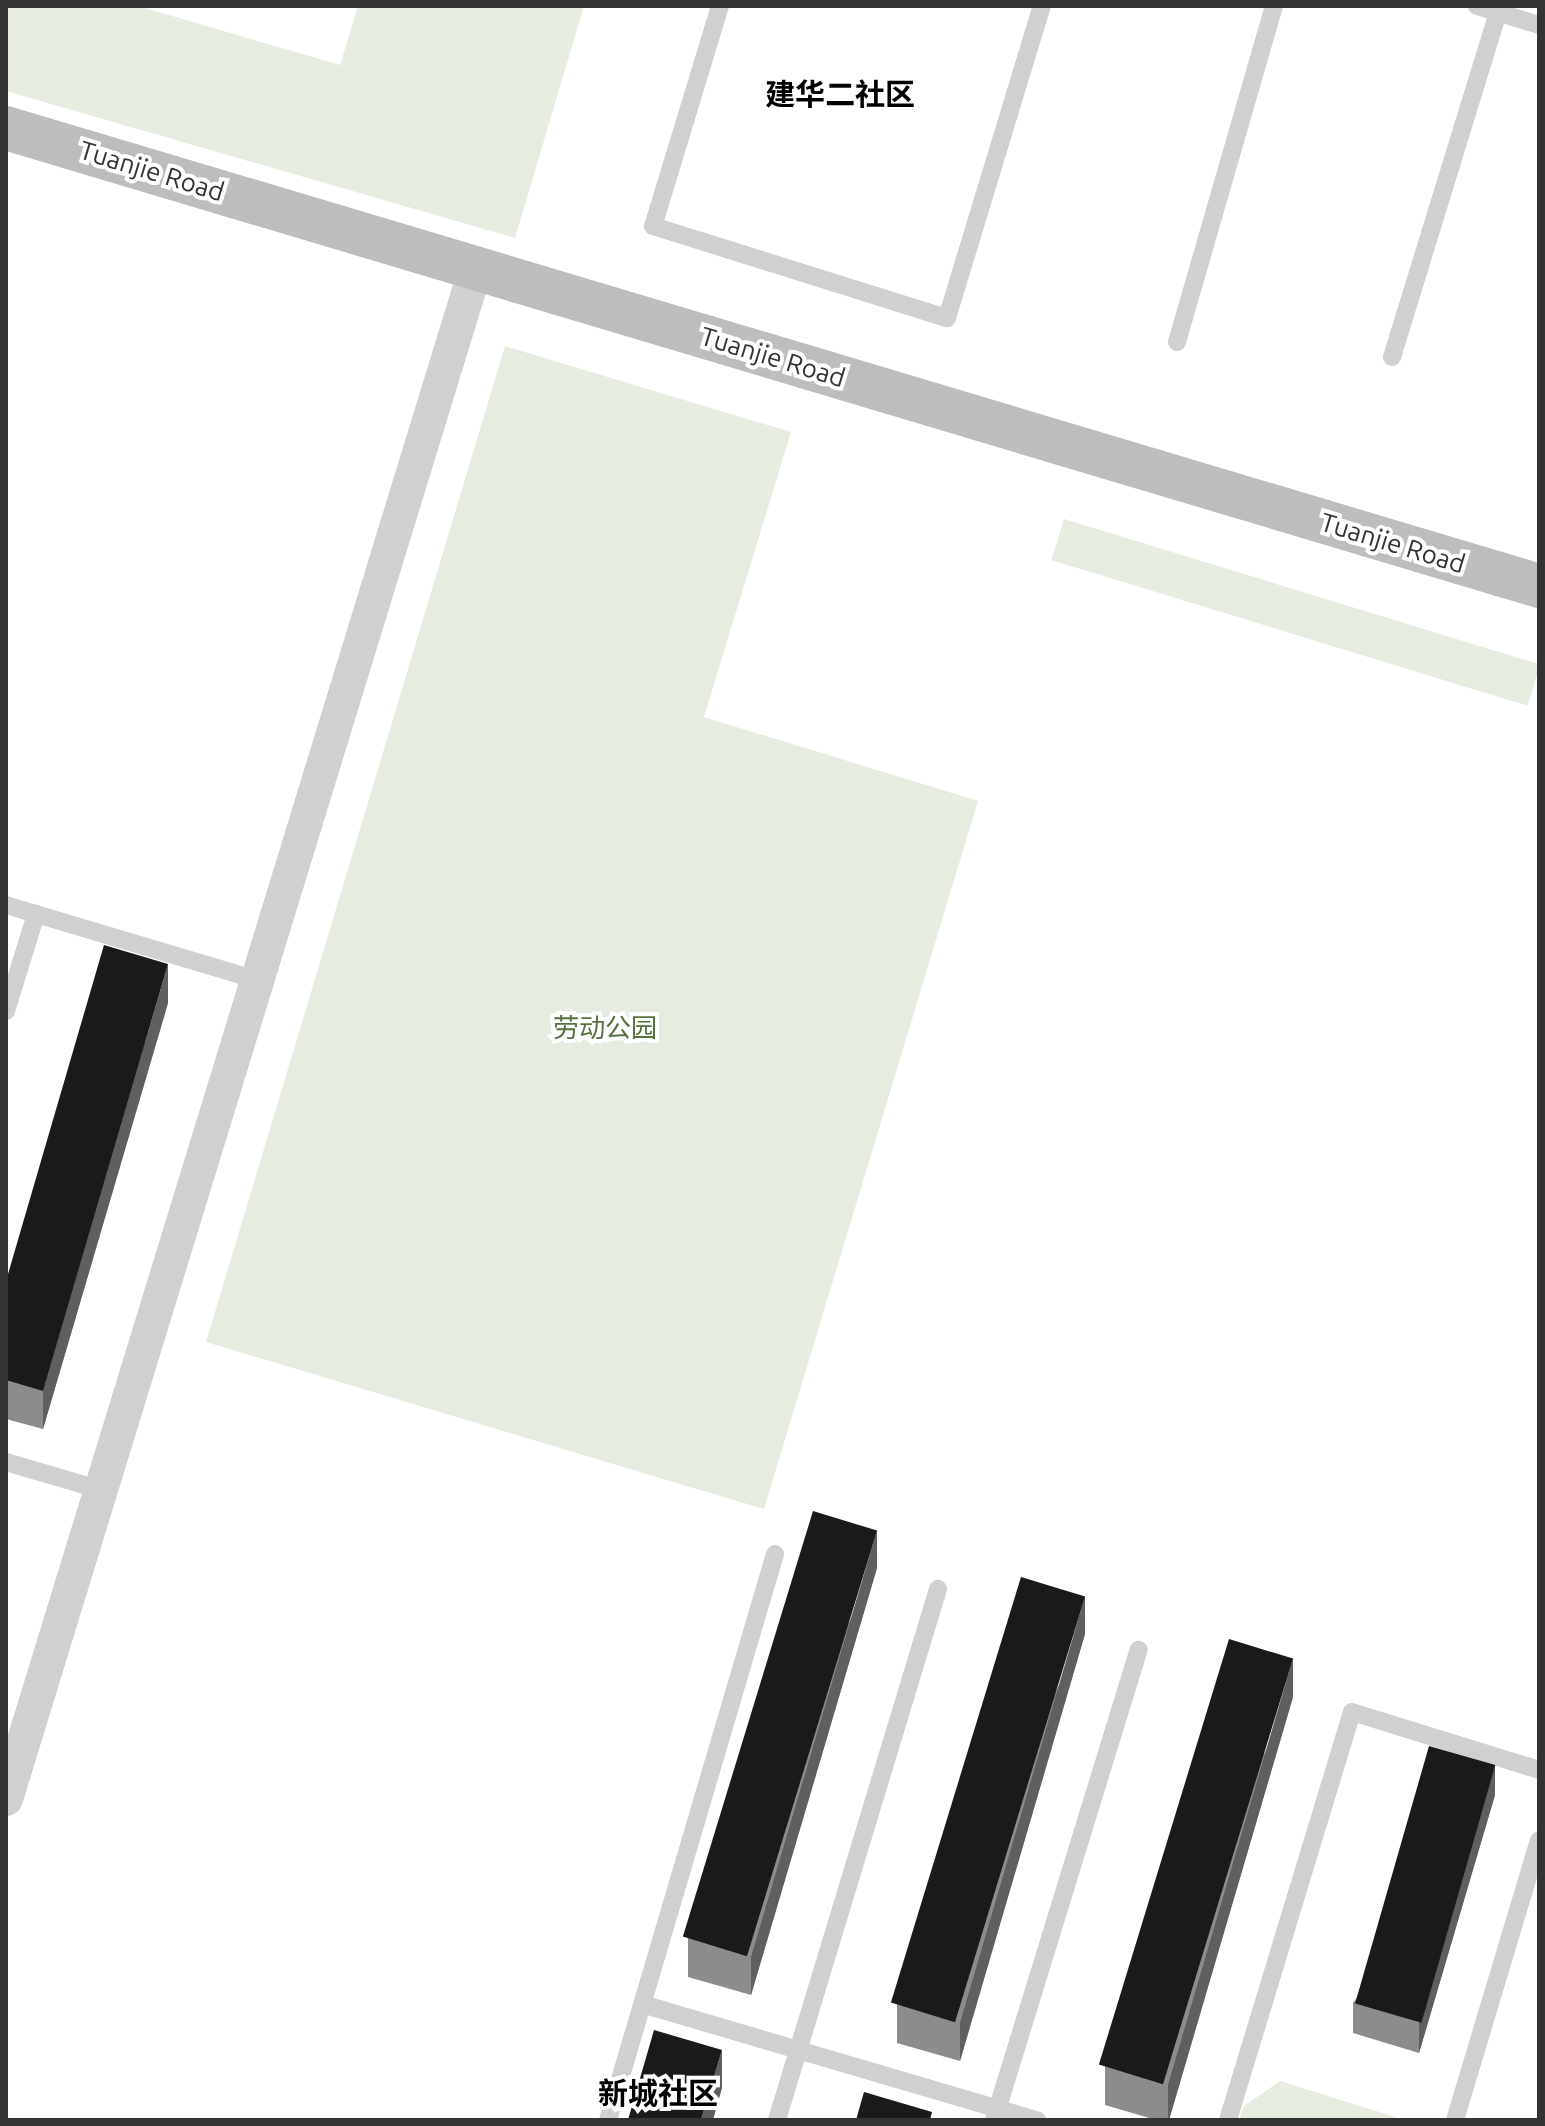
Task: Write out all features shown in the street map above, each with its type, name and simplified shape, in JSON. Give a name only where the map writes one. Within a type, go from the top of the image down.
[{"type":"street","name":"Tuanjie Road","points":[[6,128],[1539,586]]},
{"type":"street","points":[[6,1799],[476,267]]},
{"type":"lane","points":[[720,6],[653,226],[947,318],[1042,6]]},
{"type":"lane","points":[[1177,342],[1274,6]]},
{"type":"lane","points":[[1477,6],[1539,25]]},
{"type":"lane","points":[[1392,357],[1498,12]]},
{"type":"lane","points":[[6,905],[257,980]]},
{"type":"lane","points":[[6,1011],[36,914]]},
{"type":"lane","points":[[6,1462],[101,1490]]},
{"type":"lane","points":[[608,2120],[775,1554]]},
{"type":"lane","points":[[777,2120],[938,1589]]},
{"type":"lane","points":[[996,2114],[1139,1650]]},
{"type":"lane","points":[[1228,2120],[1352,1712],[1539,1770]]},
{"type":"lane","points":[[1455,2120],[1539,1840]]},
{"type":"lane","points":[[642,2004],[996,2114],[1037,2120]]},
{"type":"green space","points":[[6,6],[138,6],[340,65],[358,6],[584,6],[515,238],[6,91]]},
{"type":"green space","name":"劳动公园","points":[[505,346],[791,432],[704,717],[978,801],[764,1509],[206,1342]]},
{"type":"green space","points":[[1064,519],[1539,664],[1528,706],[1051,560]]},
{"type":"green space","points":[[1280,2081],[1405,2120],[1239,2120],[1244,2106]]},
{"type":"building","points":[[104,945],[168,964],[43,1391],[6,1380],[6,1281]]},
{"type":"building","points":[[813,1511],[877,1531],[747,1956],[683,1937]]},
{"type":"building","points":[[1021,1577],[1085,1597],[955,2022],[891,2003]]},
{"type":"building","points":[[1229,1639],[1293,1659],[1163,2084],[1099,2065]]},
{"type":"building","points":[[1429,1746],[1495,1765],[1421,2023],[1355,2004]]},
{"type":"building","points":[[654,2030],[722,2050],[701,2120],[628,2120]]},
{"type":"building","points":[[864,2092],[932,2112],[930,2120],[856,2120]]},
{"type":"district","name":"建华二社区","points":[[840,94]]},
{"type":"district","name":"新城社区","points":[[658,2093]]}]
